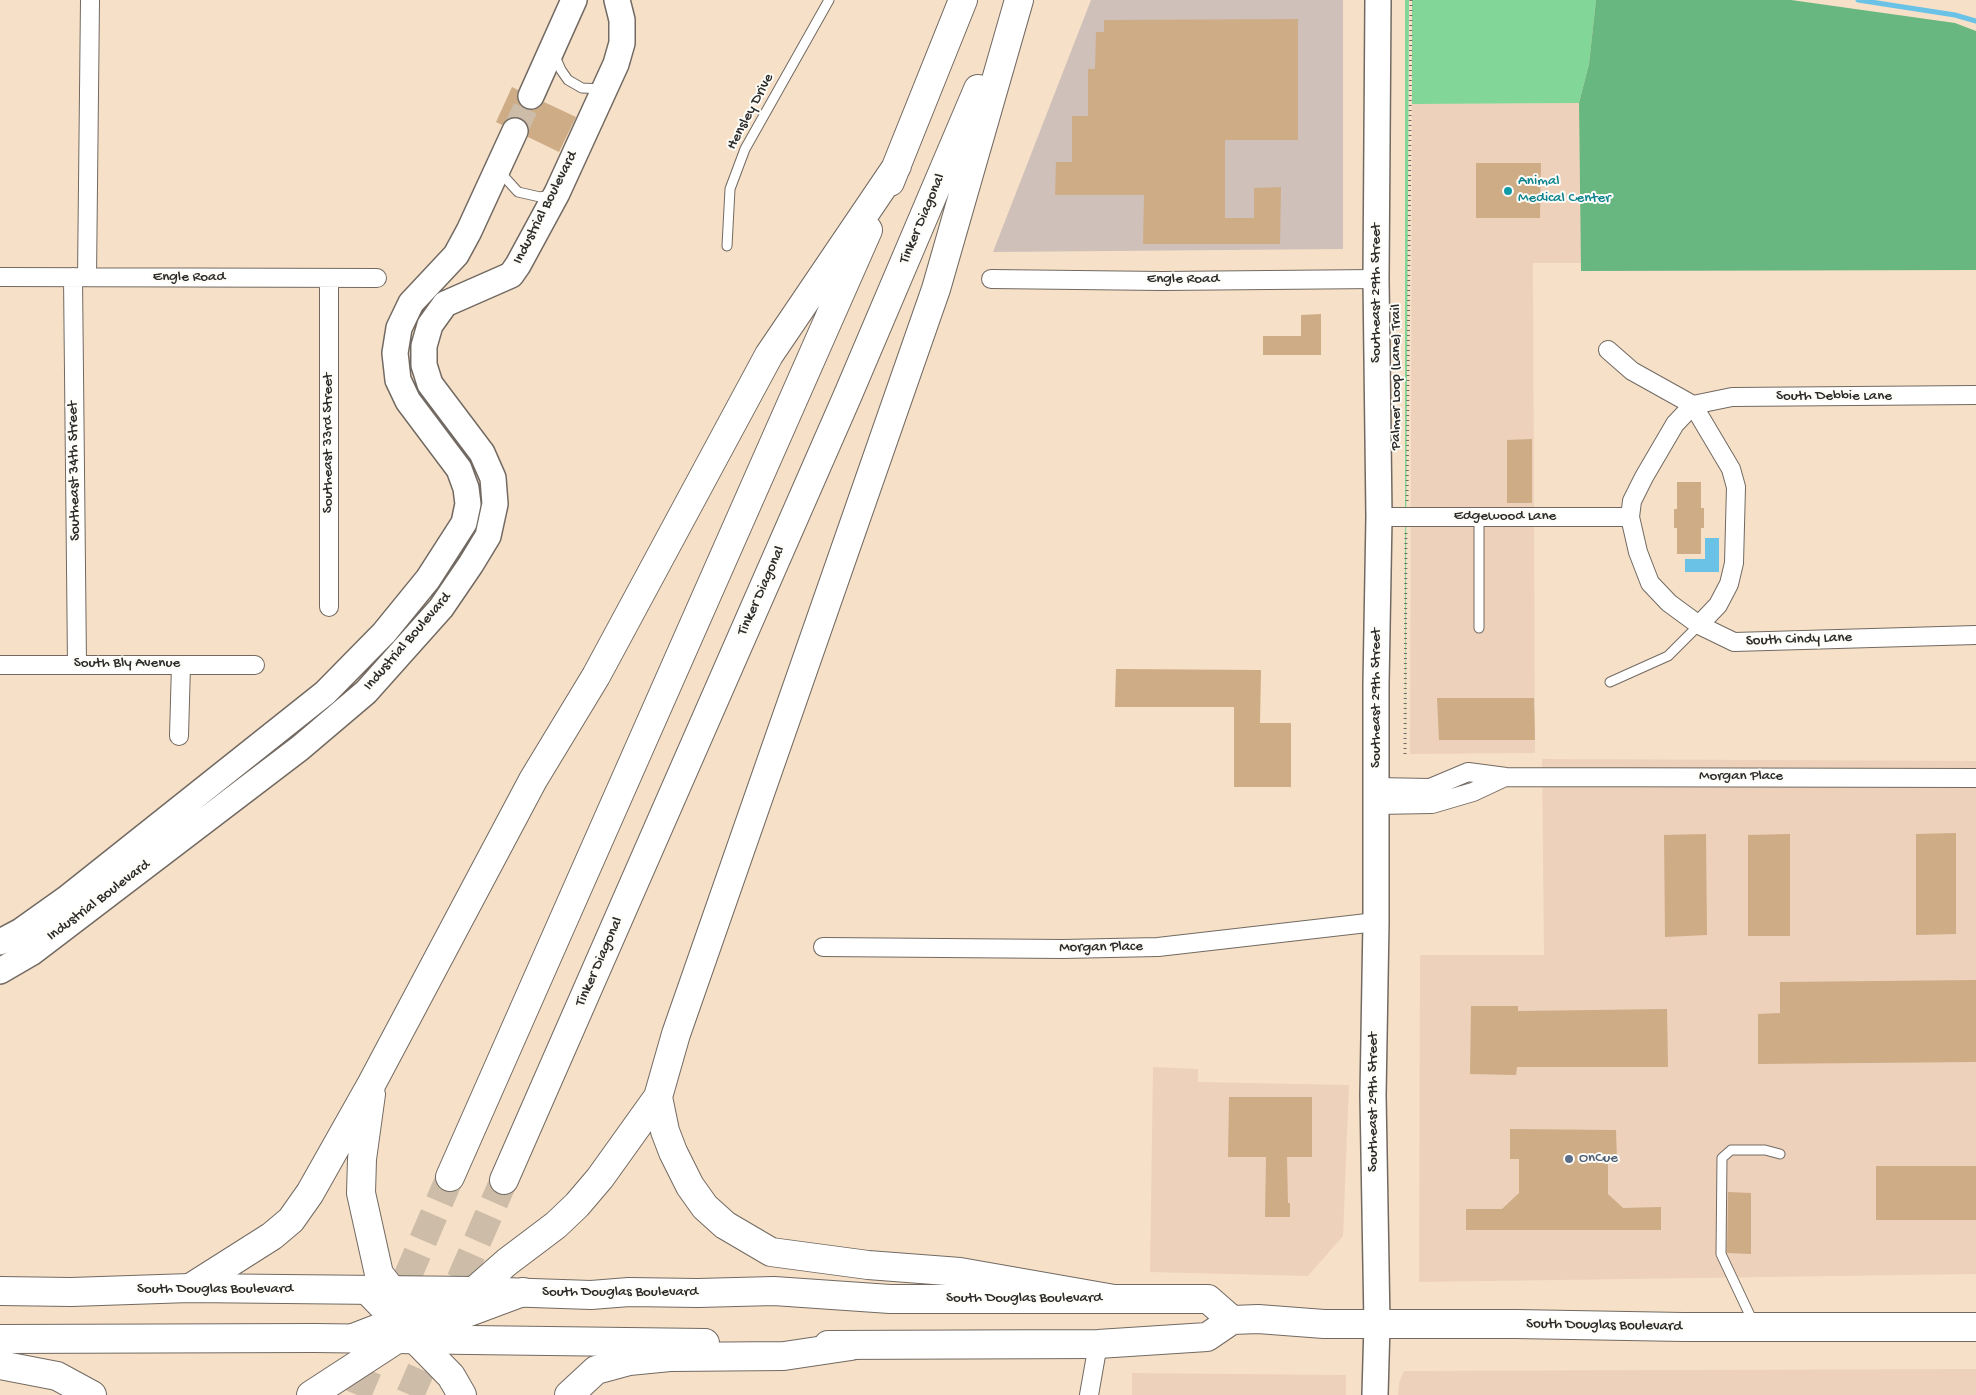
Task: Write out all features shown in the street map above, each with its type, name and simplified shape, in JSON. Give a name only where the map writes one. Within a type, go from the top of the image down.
[{"type":"main road","points":[[531,96],[574,0]]},
{"type":"main road","name":"Industrial Boulevard","points":[[0,971],[31,953],[300,748],[366,692],[441,608],[488,536],[495,504],[493,478],[482,453],[430,384],[424,365],[424,346],[430,324],[445,304],[511,275],[518,265],[557,193],[616,64],[622,43],[622,20],[617,0]]},
{"type":"main road","points":[[450,1177],[897,166],[963,0]]},
{"type":"main road","points":[[311,1395],[474,1291],[556,1225],[577,1205],[605,1171],[658,1097],[676,1034],[936,289],[1018,0]]},
{"type":"main road","name":"Tinker Diagonal","points":[[504,1180],[847,397],[1018,0]]},
{"type":"main road","name":"Southeast 29th Street","points":[[1375,1395],[1373,1107],[1379,517],[1376,279],[1378,0]]},
{"type":"main road","name":"Industrial Boulevard","points":[[0,942],[21,931],[66,899],[325,693],[384,633],[428,579],[464,523],[468,504],[466,488],[459,468],[408,401],[398,380],[396,353],[399,328],[411,303],[456,255],[515,131]]},
{"type":"main road","points":[[190,1288],[272,1236],[291,1220],[310,1193],[372,1083],[533,780],[596,676],[769,355],[897,166]]},
{"type":"main road","points":[[372,1083],[362,1160],[361,1193],[379,1274],[380,1290],[451,1376],[462,1395]]},
{"type":"main road","points":[[658,1097],[665,1131],[673,1152],[690,1186],[705,1207],[725,1225],[771,1252],[868,1265],[960,1272],[1114,1299]]},
{"type":"main road","name":"South Douglas Boulevard","points":[[0,1291],[71,1292],[190,1288],[474,1291],[592,1295],[629,1292],[774,1291],[890,1299],[1208,1300],[1232,1320],[1258,1319],[1324,1324],[1756,1328],[1976,1327]]},
{"type":"main road","points":[[412,1330],[523,1292]]},
{"type":"main road","points":[[0,1339],[152,1337],[353,1338],[412,1330],[851,1346],[1098,1344],[1207,1337],[1232,1320]]},
{"type":"main road","points":[[569,1395],[596,1370],[629,1361],[670,1357],[784,1356],[851,1346]]},
{"type":"main road","points":[[0,1365],[58,1376],[92,1395]]},
{"type":"street","name":"Southeast 34th Street","points":[[77,664],[80,277],[90,0]]},
{"type":"street","name":"Engle Road","points":[[0,278],[377,278]]},
{"type":"street","name":"Southeast 33rd Street","points":[[328,278],[329,607]]},
{"type":"street","name":"Engle Road","points":[[991,279],[1162,281],[1376,279]]},
{"type":"street","points":[[1608,350],[1632,371],[1693,405],[1731,468],[1736,487],[1734,562],[1729,584],[1718,604],[1699,625]]},
{"type":"street","name":"South Debbie Lane","points":[[1693,405],[1732,397],[1976,396]]},
{"type":"street","points":[[1630,517],[1632,501],[1644,477],[1675,424],[1693,405]]},
{"type":"street","name":"Edgewood Lane","points":[[1379,517],[1630,517]]},
{"type":"street","name":"South Cindy Lane","points":[[1630,517],[1638,552],[1650,583],[1669,603],[1699,625],[1734,642],[1976,635]]},
{"type":"street","name":"South Bly Avenue","points":[[0,666],[255,664]]},
{"type":"street","points":[[179,736],[181,665]]},
{"type":"street","name":"Morgan Place","points":[[1376,796],[1432,804],[1473,792],[1506,777],[1976,778]]},
{"type":"street","name":"Morgan Place","points":[[823,947],[1062,949],[1158,947],[1376,922]]},
{"type":"street","points":[[1089,1395],[1098,1344]]},
{"type":"lane","name":"Hensley Drive","points":[[727,246],[730,189],[745,149],[829,0]]},
{"type":"lane","points":[[552,49],[561,70],[568,80],[582,88],[605,89]]},
{"type":"lane","points":[[498,169],[518,192],[540,197],[557,193]]},
{"type":"lane","points":[[1479,518],[1479,628]]},
{"type":"lane","points":[[1610,682],[1668,656],[1699,625]]},
{"type":"lane","points":[[1756,1328],[1721,1254],[1722,1158],[1731,1150],[1765,1150],[1780,1154]]},
{"type":"path","name":"Palmer Loop (Lane) Trail","points":[[1407,506],[1411,0]]},
{"type":"path","points":[[1405,754],[1406,526]]},
{"type":"shaded area","points":[[1091,0],[1343,0],[1343,249],[993,252]]},
{"type":"shaded area","points":[[1579,103],[1581,263],[1533,263],[1535,753],[1410,754],[1412,104]]},
{"type":"shaded area","points":[[1542,759],[1976,761],[1976,1274],[1419,1282],[1420,955],[1544,955]]},
{"type":"shaded area","points":[[1153,1067],[1198,1069],[1198,1082],[1349,1085],[1343,1236],[1308,1276],[1150,1272]]},
{"type":"shaded area","points":[[1976,1369],[1976,1395],[1398,1395],[1399,1383],[1404,1371]]},
{"type":"shaded area","points":[[1132,1373],[1346,1375],[1346,1395],[1132,1395]]},
{"type":"green space","points":[[1405,0],[1409,0],[1405,754]]},
{"type":"green space","points":[[1412,0],[1596,0],[1589,64],[1579,103],[1412,104]]},
{"type":"green space","points":[[1596,0],[1791,0],[1955,23],[1976,31],[1976,270],[1581,271],[1579,103],[1589,64]]},
{"type":"water","points":[[1705,538],[1719,538],[1719,572],[1685,572],[1685,559],[1705,559]]},
{"type":"building","points":[[1298,19],[1298,140],[1225,140],[1225,218],[1254,218],[1254,188],[1281,187],[1280,244],[1143,244],[1144,195],[1055,195],[1056,162],[1072,162],[1072,116],[1088,116],[1088,69],[1095,69],[1096,32],[1104,32],[1104,20]]},
{"type":"building","points":[[512,87],[518,90],[517,98],[520,105],[525,109],[533,110],[540,107],[544,102],[576,117],[559,152],[528,137],[529,129],[527,123],[521,118],[513,117],[506,120],[502,125],[496,122]]},
{"type":"building","name":"Animal Medical Center","points":[[1476,163],[1541,163],[1540,218],[1476,218]]},
{"type":"building","points":[[1321,314],[1321,355],[1263,355],[1263,336],[1301,336],[1301,315]]},
{"type":"building","points":[[1532,439],[1532,503],[1507,503],[1507,440]]},
{"type":"building","points":[[1677,482],[1701,482],[1701,508],[1704,508],[1704,528],[1701,528],[1701,554],[1677,554],[1677,528],[1674,528],[1674,509],[1677,509]]},
{"type":"building","points":[[1116,669],[1261,670],[1260,723],[1291,723],[1291,787],[1234,787],[1234,707],[1115,707]]},
{"type":"building","points":[[1437,698],[1534,698],[1535,740],[1439,740]]},
{"type":"building","points":[[1956,833],[1956,934],[1916,935],[1916,834]]},
{"type":"building","points":[[1706,834],[1707,935],[1665,937],[1664,835]]},
{"type":"building","points":[[1790,834],[1790,936],[1748,936],[1748,835]]},
{"type":"building","points":[[1976,980],[1976,1062],[1758,1064],[1758,1014],[1780,1013],[1780,982]]},
{"type":"building","points":[[1471,1006],[1518,1006],[1518,1011],[1667,1009],[1668,1067],[1517,1067],[1516,1075],[1470,1074]]},
{"type":"building","points":[[1229,1097],[1312,1097],[1312,1157],[1287,1157],[1290,1217],[1265,1217],[1266,1157],[1228,1157]]},
{"type":"building","points":[[1510,1129],[1616,1130],[1617,1160],[1608,1160],[1608,1194],[1623,1208],[1661,1207],[1661,1230],[1466,1230],[1466,1209],[1502,1209],[1519,1193],[1519,1159],[1510,1159]]},
{"type":"building","points":[[1876,1166],[1976,1166],[1976,1220],[1876,1220]]},
{"type":"building","points":[[1728,1192],[1751,1193],[1751,1254],[1727,1253]]},
{"type":"waterway","points":[[1858,0],[1955,15],[1976,21]]},
{"type":"tunnel","points":[[515,131],[531,96]]},
{"type":"tunnel","points":[[357,1395],[450,1177]]},
{"type":"tunnel","points":[[410,1395],[504,1180]]},
{"type":"place","name":"Animal Medical Center","points":[[1508,191]]},
{"type":"place","name":"OnCue","points":[[1569,1159]]}]
